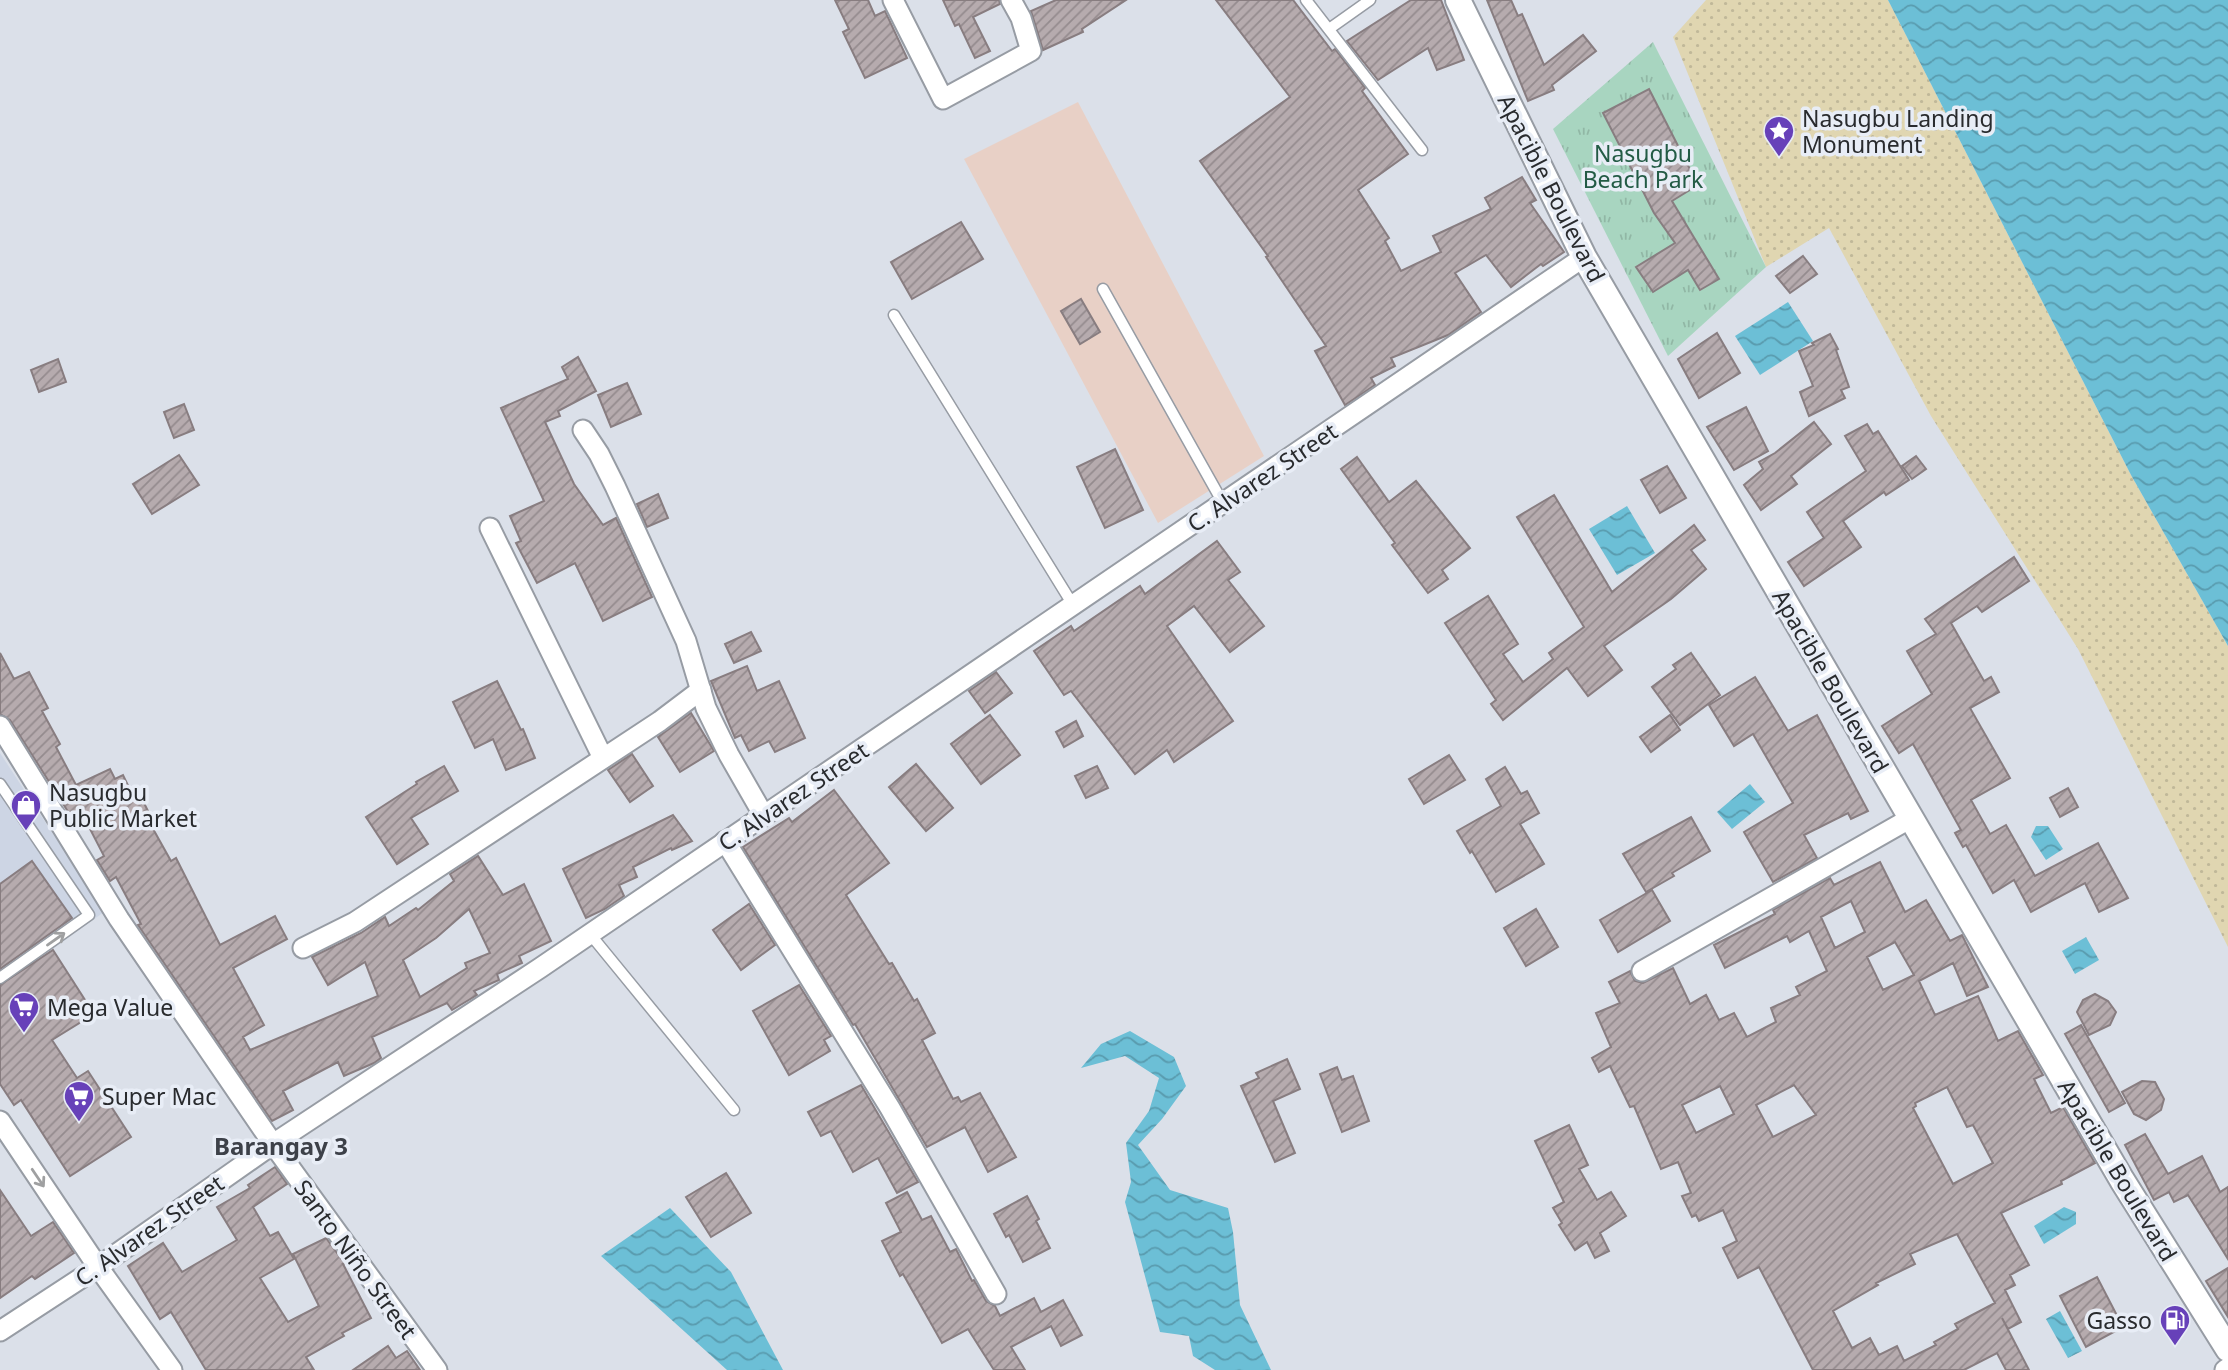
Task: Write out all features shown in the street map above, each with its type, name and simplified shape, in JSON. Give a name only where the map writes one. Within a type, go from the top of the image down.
[{"type":"street","points":[[892,0],[943,99],[1031,51],[1021,18],[1012,0]]},
{"type":"street","name":"Apacible Boulevard","points":[[1458,0],[1584,257],[2122,1180],[2228,1349]]},
{"type":"street","name":"C. Alvarez Street","points":[[0,1331],[274,1144],[590,934],[1584,257]]},
{"type":"street","points":[[583,430],[599,454],[686,641],[706,708],[764,816]]},
{"type":"street","points":[[490,528],[603,758]]},
{"type":"street","points":[[303,947],[355,922],[660,721],[701,690]]},
{"type":"street","name":"Santo Niño Street","points":[[0,726],[120,919],[274,1144],[437,1370]]},
{"type":"street","points":[[1642,971],[1911,818]]},
{"type":"street","points":[[725,841],[883,1097],[996,1294]]},
{"type":"street","points":[[0,1121],[97,1266],[172,1370]]},
{"type":"lane","points":[[1306,0],[1422,149]]},
{"type":"lane","points":[[1329,29],[1370,0]]},
{"type":"lane","points":[[1103,289],[1223,503]]},
{"type":"lane","points":[[894,315],[1073,605]]},
{"type":"lane","points":[[0,784],[89,915],[0,978]]},
{"type":"lane","points":[[590,934],[734,1110]]},
{"type":"shaded area","points":[[1078,102],[1264,456],[1158,523],[964,159]]},
{"type":"shaded area","name":"Nasugbu Public Market","points":[[0,753],[104,912],[0,987]]},
{"type":"sand","points":[[1706,0],[1888,0],[2131,475],[2228,646],[2228,947],[2078,649],[1931,416],[1829,228],[1766,267],[1673,37]]},
{"type":"green space","name":"Nasugbu Beach Park","points":[[1653,42],[1766,267],[1668,356],[1553,129]]},
{"type":"water","points":[[1888,0],[2228,0],[2228,646],[2131,475]]},
{"type":"water","points":[[1788,302],[1813,341],[1760,375],[1735,336]]},
{"type":"water","points":[[1627,506],[1655,553],[1617,575],[1589,529]]},
{"type":"water","points":[[1750,784],[1765,802],[1732,829],[1717,812]]},
{"type":"water","points":[[2036,826],[2048,826],[2063,849],[2046,860],[2031,837]]},
{"type":"water","points":[[2086,937],[2099,960],[2075,974],[2062,951]]},
{"type":"water","points":[[1130,1031],[1174,1057],[1186,1086],[1162,1119],[1138,1145],[1170,1190],[1228,1208],[1240,1305],[1271,1370],[1215,1370],[1193,1356],[1189,1336],[1160,1332],[1125,1202],[1131,1182],[1126,1143],[1149,1111],[1159,1078],[1125,1056],[1081,1068],[1101,1044]]},
{"type":"water","points":[[2064,1207],[2076,1212],[2076,1224],[2044,1244],[2034,1226]]},
{"type":"water","points":[[670,1208],[731,1272],[783,1370],[727,1370],[601,1256]]},
{"type":"water","points":[[2060,1311],[2082,1351],[2068,1358],[2046,1319]]},
{"type":"building","points":[[835,0],[868,0],[875,16],[885,11],[907,58],[865,78],[843,32],[849,29]]},
{"type":"building","points":[[943,0],[999,0],[1000,4],[973,17],[990,51],[975,58],[959,24],[955,26]]},
{"type":"building","points":[[1056,0],[1126,0],[1082,29],[1083,32],[1043,50],[1031,11]]},
{"type":"building","points":[[1216,0],[1293,0],[1332,51],[1335,49],[1365,88],[1362,91],[1408,154],[1358,190],[1389,238],[1385,241],[1401,271],[1441,252],[1433,236],[1491,209],[1485,198],[1522,177],[1536,200],[1530,203],[1564,252],[1543,266],[1541,264],[1511,287],[1486,255],[1455,273],[1481,312],[1448,335],[1391,358],[1395,366],[1371,378],[1375,385],[1345,405],[1315,351],[1326,346],[1266,257],[1268,256],[1200,161],[1290,97]]},
{"type":"building","points":[[1411,0],[1441,0],[1464,60],[1437,70],[1428,48],[1378,80],[1347,41]]},
{"type":"building","points":[[1487,0],[1511,0],[1518,16],[1522,14],[1544,65],[1583,35],[1596,51],[1552,85],[1554,90],[1528,101]]},
{"type":"building","points":[[1649,89],[1698,185],[1672,201],[1719,279],[1700,290],[1688,270],[1653,292],[1636,267],[1675,243],[1654,213],[1603,113]]},
{"type":"building","points":[[961,222],[983,259],[912,299],[891,262]]},
{"type":"building","points":[[1803,256],[1817,274],[1790,293],[1776,276]]},
{"type":"building","points":[[1081,299],[1100,332],[1080,344],[1061,311]]},
{"type":"building","points":[[1717,333],[1740,373],[1699,398],[1678,359]]},
{"type":"building","points":[[1830,334],[1838,349],[1836,350],[1849,387],[1841,390],[1845,398],[1809,416],[1800,392],[1813,386],[1799,351]]},
{"type":"building","points":[[578,357],[596,391],[558,411],[560,416],[545,422],[574,484],[603,525],[616,518],[652,597],[603,621],[575,563],[537,583],[516,543],[521,541],[510,516],[544,501],[501,408],[568,379],[562,367]]},
{"type":"building","points":[[58,359],[66,382],[39,392],[31,370]]},
{"type":"building","points":[[627,383],[641,414],[611,427],[598,395]]},
{"type":"building","points":[[184,404],[194,430],[174,438],[164,412]]},
{"type":"building","points":[[1746,407],[1768,451],[1734,470],[1707,427]]},
{"type":"building","points":[[1814,422],[1831,444],[1791,476],[1797,484],[1761,510],[1744,485],[1763,469],[1759,462],[1775,453]]},
{"type":"building","points":[[1867,424],[1873,434],[1878,431],[1909,480],[1886,495],[1884,492],[1843,521],[1861,547],[1804,586],[1788,562],[1824,538],[1807,512],[1866,471],[1845,436]]},
{"type":"building","points":[[1115,449],[1143,510],[1105,528],[1077,467]]},
{"type":"building","points":[[179,455],[199,485],[152,514],[133,484]]},
{"type":"building","points":[[1916,456],[1926,469],[1912,479],[1902,466]]},
{"type":"building","points":[[1357,457],[1389,502],[1416,481],[1470,548],[1442,570],[1448,579],[1428,593],[1341,469]]},
{"type":"building","points":[[1667,466],[1686,498],[1660,513],[1641,480]]},
{"type":"building","points":[[658,494],[668,518],[647,527],[637,504]]},
{"type":"building","points":[[1554,495],[1612,592],[1694,525],[1705,540],[1691,550],[1706,569],[1671,599],[1604,646],[1622,670],[1588,696],[1567,668],[1503,720],[1491,704],[1496,700],[1445,623],[1488,596],[1518,644],[1503,654],[1523,682],[1553,659],[1549,653],[1584,627],[1517,517]]},
{"type":"building","points":[[1217,541],[1240,572],[1228,580],[1264,626],[1230,652],[1194,606],[1167,626],[1233,721],[1174,762],[1167,750],[1135,774],[1071,691],[1064,695],[1034,651],[1071,626],[1074,631],[1140,586],[1145,594]]},
{"type":"building","points":[[2014,557],[2029,581],[1982,612],[1977,606],[1951,623],[1984,681],[1991,677],[1999,692],[1970,708],[2010,778],[1971,800],[1990,834],[2006,825],[2035,876],[2098,843],[2128,898],[2099,912],[2085,883],[2031,912],[2014,880],[1993,893],[1966,845],[1963,847],[1955,833],[1961,830],[1913,744],[1899,753],[1882,726],[1932,694],[1907,651],[1936,634],[1925,619]]},
{"type":"building","points":[[751,632],[761,651],[734,663],[725,644]]},
{"type":"building","points":[[0,653],[14,679],[29,672],[48,708],[42,711],[60,744],[56,747],[76,785],[110,769],[115,779],[123,775],[136,802],[142,799],[155,825],[152,827],[171,861],[176,858],[220,945],[275,916],[287,939],[233,968],[264,1025],[243,1037],[250,1050],[378,996],[365,962],[328,985],[312,957],[361,933],[385,917],[389,926],[416,908],[418,910],[454,881],[450,874],[478,856],[503,895],[524,884],[551,941],[519,956],[522,963],[497,974],[499,980],[474,991],[477,995],[452,1010],[447,1003],[372,1037],[381,1058],[374,1063],[344,1076],[338,1062],[283,1091],[293,1110],[272,1121],[138,925],[141,924],[116,877],[110,881],[97,860],[104,856],[88,825],[79,829],[10,720],[0,714]],"holes":[[[469,909],[490,953],[465,963],[467,968],[420,997],[403,960],[436,938]]]},
{"type":"building","points":[[1691,653],[1720,695],[1680,725],[1652,687],[1676,669],[1673,665]]},
{"type":"building","points":[[747,666],[757,691],[779,681],[805,738],[775,752],[769,741],[749,751],[741,735],[735,738],[711,681]]},
{"type":"building","points":[[996,672],[1012,693],[985,713],[969,691]]},
{"type":"building","points":[[1755,677],[1788,731],[1817,715],[1868,811],[1851,819],[1848,813],[1804,835],[1817,858],[1773,882],[1744,832],[1793,803],[1753,734],[1734,746],[1709,705]]},
{"type":"building","points":[[497,681],[535,758],[506,770],[493,739],[475,748],[453,702]]},
{"type":"building","points":[[691,713],[714,751],[680,772],[658,737]]},
{"type":"building","points":[[990,715],[1020,755],[981,784],[951,744]]},
{"type":"building","points":[[1670,715],[1680,730],[1651,752],[1640,737]]},
{"type":"building","points":[[1076,721],[1083,736],[1064,747],[1056,732]]},
{"type":"building","points":[[632,754],[653,786],[630,802],[608,770]]},
{"type":"building","points":[[1449,755],[1465,780],[1424,804],[1409,779]]},
{"type":"building","points":[[916,764],[953,808],[926,831],[889,787]]},
{"type":"building","points":[[444,766],[458,791],[411,818],[428,844],[397,864],[366,817]]},
{"type":"building","points":[[1097,766],[1108,788],[1086,798],[1075,776]]},
{"type":"building","points":[[1505,767],[1521,794],[1527,791],[1539,813],[1520,824],[1544,864],[1496,892],[1457,831],[1501,806],[1486,779]]},
{"type":"building","points":[[2068,788],[2078,807],[2060,817],[2050,798]]},
{"type":"building","points":[[834,790],[889,863],[846,895],[914,1001],[917,999],[935,1033],[922,1040],[953,1099],[958,1097],[961,1102],[980,1093],[1016,1157],[988,1172],[965,1127],[927,1147],[855,1024],[853,1025],[743,847],[789,818],[792,822]]},
{"type":"building","points":[[673,815],[692,841],[633,867],[637,877],[619,885],[624,896],[586,918],[563,869]]},
{"type":"building","points":[[1691,817],[1710,851],[1646,892],[1623,854]]},
{"type":"building","points":[[32,861],[72,918],[0,969],[0,884]]},
{"type":"building","points":[[1880,862],[1905,912],[1926,900],[1950,941],[1962,935],[1988,987],[1967,996],[1953,963],[1919,981],[1935,1015],[1978,996],[1998,1041],[2018,1031],[2043,1075],[2034,1079],[2051,1113],[2063,1107],[2095,1163],[2061,1181],[2062,1184],[2001,1213],[2029,1265],[2010,1275],[2015,1285],[2005,1290],[2021,1322],[2008,1329],[2002,1318],[2029,1370],[2006,1370],[1997,1353],[1964,1370],[1813,1370],[1759,1267],[1738,1278],[1723,1248],[1737,1241],[1723,1210],[1699,1221],[1696,1215],[1692,1217],[1682,1196],[1691,1193],[1678,1162],[1661,1169],[1634,1106],[1630,1107],[1610,1066],[1599,1072],[1592,1058],[1611,1047],[1596,1013],[1620,1003],[1609,982],[1630,971],[1635,981],[1643,983],[1673,968],[1690,1004],[1706,995],[1719,1020],[1734,1013],[1747,1037],[1776,1022],[1771,1008],[1800,995],[1796,987],[1827,971],[1809,931],[1790,942],[1787,936],[1725,968],[1714,945],[1775,914],[1773,910],[1830,878],[1834,885]],"holes":[[[1851,901],[1865,932],[1835,948],[1821,917]],[[1895,942],[1914,975],[1883,990],[1867,957]],[[1794,1085],[1816,1115],[1773,1137],[1756,1105]],[[1720,1086],[1734,1114],[1696,1133],[1682,1105]],[[1947,1087],[1967,1127],[1973,1125],[1993,1163],[1953,1184],[1913,1108],[1915,1103]],[[1957,1234],[1995,1303],[1955,1324],[1958,1329],[1934,1342],[1936,1345],[1904,1361],[1897,1346],[1879,1355],[1870,1338],[1852,1348],[1833,1311],[1878,1285],[1876,1283],[1915,1264],[1910,1254]]]},
{"type":"building","points":[[1652,890],[1670,921],[1618,952],[1600,920]]},
{"type":"building","points":[[749,904],[775,945],[741,970],[713,930]]},
{"type":"building","points":[[1536,909],[1558,947],[1526,966],[1504,928]]},
{"type":"building","points":[[53,950],[94,1014],[52,1040],[77,1078],[88,1071],[131,1137],[70,1176],[21,1100],[14,1105],[0,1084],[0,985]]},
{"type":"building","points":[[799,985],[831,1036],[824,1040],[830,1051],[789,1075],[753,1011]]},
{"type":"building","points":[[2095,994],[2108,1001],[2116,1012],[2110,1025],[2089,1035],[2077,1012],[2083,1000]]},
{"type":"building","points":[[2081,1025],[2125,1103],[2109,1112],[2065,1034]]},
{"type":"building","points":[[1287,1059],[1300,1089],[1273,1101],[1295,1153],[1275,1162],[1241,1086],[1259,1078],[1256,1073]]},
{"type":"building","points":[[1337,1067],[1342,1080],[1353,1076],[1369,1121],[1342,1132],[1320,1074]]},
{"type":"building","points":[[2142,1081],[2155,1082],[2164,1099],[2161,1110],[2146,1120],[2134,1114],[2122,1092]]},
{"type":"building","points":[[861,1085],[918,1182],[897,1193],[878,1158],[853,1172],[831,1131],[821,1136],[808,1112]]},
{"type":"building","points":[[1569,1125],[1588,1165],[1579,1169],[1597,1200],[1611,1192],[1626,1216],[1600,1233],[1609,1251],[1595,1258],[1587,1242],[1575,1250],[1559,1225],[1562,1223],[1553,1208],[1564,1202],[1535,1141]]},
{"type":"building","points":[[2145,1134],[2168,1174],[2202,1156],[2220,1192],[2228,1187],[2228,1259],[2188,1195],[2174,1202],[2169,1192],[2154,1200],[2125,1145]]},
{"type":"building","points":[[275,1167],[287,1184],[253,1207],[270,1236],[278,1232],[294,1259],[260,1278],[288,1322],[319,1306],[293,1254],[326,1238],[345,1264],[371,1318],[306,1357],[314,1370],[206,1370],[171,1312],[160,1319],[128,1266],[163,1243],[182,1272],[237,1240],[217,1207],[250,1188],[248,1185]]},
{"type":"building","points":[[726,1173],[751,1213],[711,1237],[686,1197]]},
{"type":"building","points":[[0,1190],[31,1236],[53,1222],[74,1253],[35,1279],[32,1276],[0,1298]]},
{"type":"building","points":[[907,1192],[922,1220],[931,1216],[950,1252],[956,1249],[972,1281],[974,1280],[986,1301],[995,1306],[1000,1316],[1034,1298],[1041,1312],[1063,1300],[1082,1335],[1061,1346],[1051,1326],[1011,1347],[1025,1370],[994,1370],[968,1329],[942,1343],[903,1274],[900,1276],[882,1241],[901,1232],[886,1203]]},
{"type":"building","points":[[1027,1196],[1050,1248],[1023,1262],[994,1214]]},
{"type":"building","points":[[2228,1268],[2228,1317],[2206,1281]]},
{"type":"building","points":[[2097,1277],[2123,1327],[2086,1347],[2060,1296]]},
{"type":"building","points":[[388,1346],[396,1358],[407,1351],[420,1370],[353,1370]]},
{"type":"place","name":"Nasugbu Landing Monument","points":[[1779,158]]},
{"type":"place","name":"Nasugbu Public Market","points":[[26,832]]},
{"type":"place","name":"Mega Value","points":[[24,1034]]},
{"type":"place","name":"Super Mac","points":[[79,1123]]},
{"type":"place","name":"Gasso","points":[[2175,1347]]},
{"type":"district","name":"Barangay 3","points":[[281,1145]]}]
